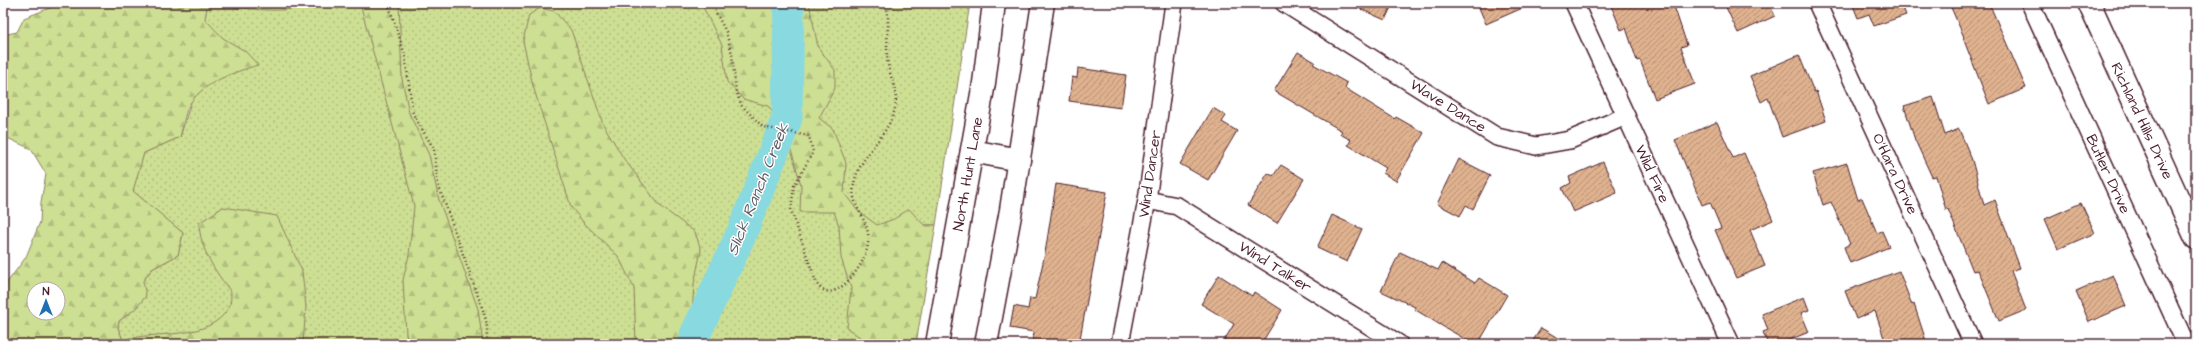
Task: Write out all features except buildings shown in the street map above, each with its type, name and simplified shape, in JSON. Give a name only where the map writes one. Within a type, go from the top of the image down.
[{"type":"main road","name":"North Hunt Lane","points":[[937,344],[972,151],[994,3]]},
{"type":"main road","points":[[986,344],[1019,160],[1043,3]]},
{"type":"main road","name":"Richland Hills Drive","points":[[2089,3],[2196,238]]},
{"type":"main road","points":[[972,151],[1019,160]]},
{"type":"street","name":"Wind Dancer","points":[[1120,344],[1147,200],[1174,3]]},
{"type":"street","name":"Wave Dance","points":[[1284,3],[1497,137],[1536,146],[1570,140],[1626,116]]},
{"type":"street","name":"Wild Fire","points":[[1574,3],[1731,344]]},
{"type":"street","name":"O'Hara Drive","points":[[1817,3],[1973,344]]},
{"type":"street","name":"Butler Drive","points":[[2030,3],[2186,344]]},
{"type":"street","name":"Wind Talker","points":[[1147,200],[1177,206],[1399,344]]},
{"type":"path","points":[[388,3],[406,55],[413,114],[434,149],[438,184],[484,313],[487,324],[487,344]]},
{"type":"path","points":[[711,3],[726,32],[732,54],[736,92],[742,106],[763,128],[810,136],[813,152],[794,186],[791,210],[816,282],[819,288],[828,292],[841,286],[856,271],[865,257],[869,242],[868,231],[855,198],[853,186],[860,167],[882,136],[894,111],[895,87],[886,51],[890,29],[886,3]]},
{"type":"green space","points":[[87,3],[306,3],[286,10],[207,7],[205,19],[223,38],[245,51],[258,65],[231,74],[205,88],[189,105],[180,137],[144,153],[133,191],[183,233],[178,255],[152,269],[143,281],[146,296],[135,309],[119,321],[118,328],[123,340],[136,337],[181,333],[196,330],[209,326],[220,318],[229,307],[231,302],[231,292],[209,260],[202,242],[199,223],[223,207],[277,216],[302,271],[306,307],[303,344],[3,344],[3,288],[26,257],[40,222],[41,202],[46,174],[31,149],[3,136],[3,35],[17,32],[24,18],[55,6],[89,5]]},
{"type":"green space","points":[[120,3],[970,3],[936,225],[925,225],[904,344],[118,344],[123,340],[118,328],[119,321],[135,309],[143,281],[152,269],[178,255],[183,233],[132,191],[144,153],[180,137],[191,102]]},
{"type":"green space","points":[[360,3],[399,3],[402,79],[409,113],[429,155],[439,200],[478,309],[483,344],[409,344],[406,334],[403,280],[409,255],[414,206]]},
{"type":"green space","points":[[701,3],[809,3],[818,47],[835,70],[835,88],[819,118],[833,129],[846,163],[844,193],[858,211],[877,225],[894,219],[909,209],[924,225],[936,225],[916,344],[881,344],[882,338],[864,340],[847,328],[851,288],[841,258],[839,226],[834,212],[800,212],[801,185],[793,156],[781,123],[768,106],[743,99],[727,82],[722,45]]},
{"type":"green space","points":[[540,8],[554,11],[571,30],[603,124],[624,159],[660,206],[695,232],[701,250],[694,284],[691,329],[695,344],[636,344],[634,288],[618,256],[584,223],[571,207],[533,86],[523,41],[529,15]]},
{"type":"waterway","name":"Slick Ranch Creek","points":[[694,344],[695,335],[743,230],[787,118],[789,3]]}]
